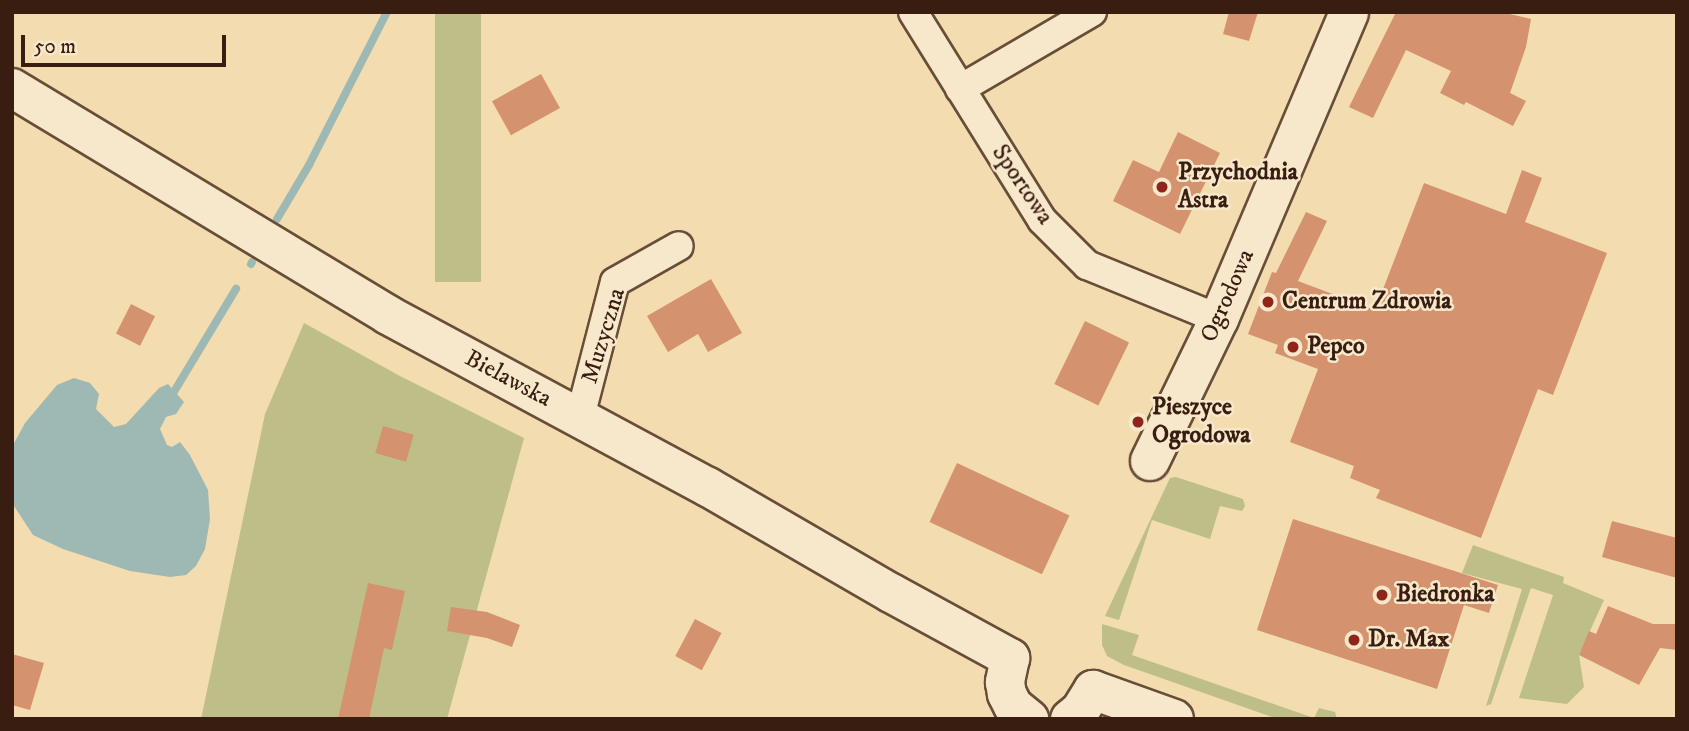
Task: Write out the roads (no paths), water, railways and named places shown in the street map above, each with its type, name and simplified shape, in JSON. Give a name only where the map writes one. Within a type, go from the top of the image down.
[{"type":"street","name":"Sportowa","points":[[914,12],[1042,220],[1087,265],[1219,318]]},
{"type":"street","points":[[960,89],[1092,12]]},
{"type":"street","name":"Ogrodowa","points":[[1150,461],[1219,318],[1347,23],[1349,12]]},
{"type":"street","name":"Bielawska","points":[[12,88],[388,315],[580,417],[1010,658],[1006,670],[1007,694],[1013,706],[1029,719]]},
{"type":"street","name":"Muzyczna","points":[[580,417],[615,282],[679,246]]},
{"type":"street","points":[[1081,704],[1174,719]]},
{"type":"water","points":[[74,378],[90,383],[99,394],[96,409],[114,427],[126,424],[159,388],[168,384],[184,402],[176,414],[166,417],[160,429],[167,445],[172,447],[180,442],[190,455],[208,490],[210,519],[205,549],[196,566],[186,575],[170,577],[130,571],[63,549],[33,535],[12,503],[12,447],[25,423],[57,385]]},
{"type":"waterway","points":[[277,219],[309,165],[387,12]]},
{"type":"waterway","points":[[169,400],[236,289]]},
{"type":"place","name":"Przychodnia Astra","points":[[1162,187]]},
{"type":"place","name":"Centrum Zdrowia","points":[[1268,302]]},
{"type":"place","name":"Pepco","points":[[1293,347]]},
{"type":"place","name":"Pieszyce Ogrodowa","points":[[1138,422]]},
{"type":"place","name":"Biedronka","points":[[1382,595]]},
{"type":"place","name":"Dr. Max","points":[[1354,640]]}]
